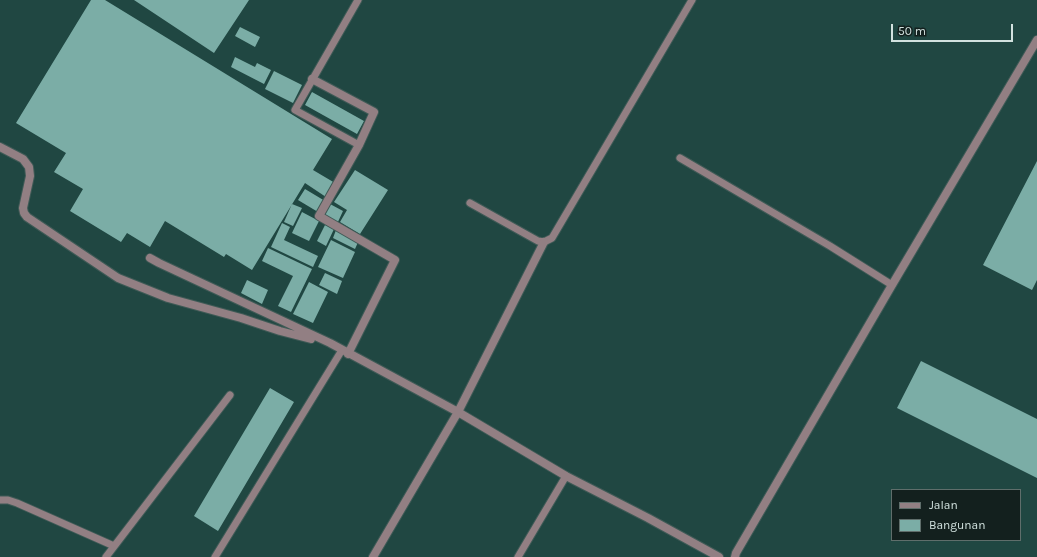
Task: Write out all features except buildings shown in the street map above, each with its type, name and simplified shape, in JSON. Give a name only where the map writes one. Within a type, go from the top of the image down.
[{"type":"street","points":[[735,557],[892,285],[1037,40]]},
{"type":"street","points":[[312,79],[374,112],[359,145],[319,216],[395,260],[345,352]]},
{"type":"street","points":[[0,147],[23,159],[29,167],[30,176],[23,208],[27,217],[118,278],[168,298],[241,318],[280,331],[330,343]]},
{"type":"street","points":[[373,557],[458,412],[544,242]]},
{"type":"street","points":[[150,258],[330,343],[458,412],[566,476],[654,521],[719,557]]},
{"type":"lane","points":[[358,0],[295,110],[359,145]]},
{"type":"lane","points":[[470,202],[538,241],[544,242],[552,238],[692,0]]},
{"type":"lane","points":[[680,158],[836,250],[892,285]]},
{"type":"lane","points":[[215,557],[345,352]]},
{"type":"lane","points":[[106,557],[230,396]]},
{"type":"lane","points":[[518,557],[566,476]]},
{"type":"lane","points":[[0,500],[8,500],[17,503],[114,546]]},
{"type":"shaded area","points":[[0,0],[1037,0],[1037,557],[0,557]]}]
